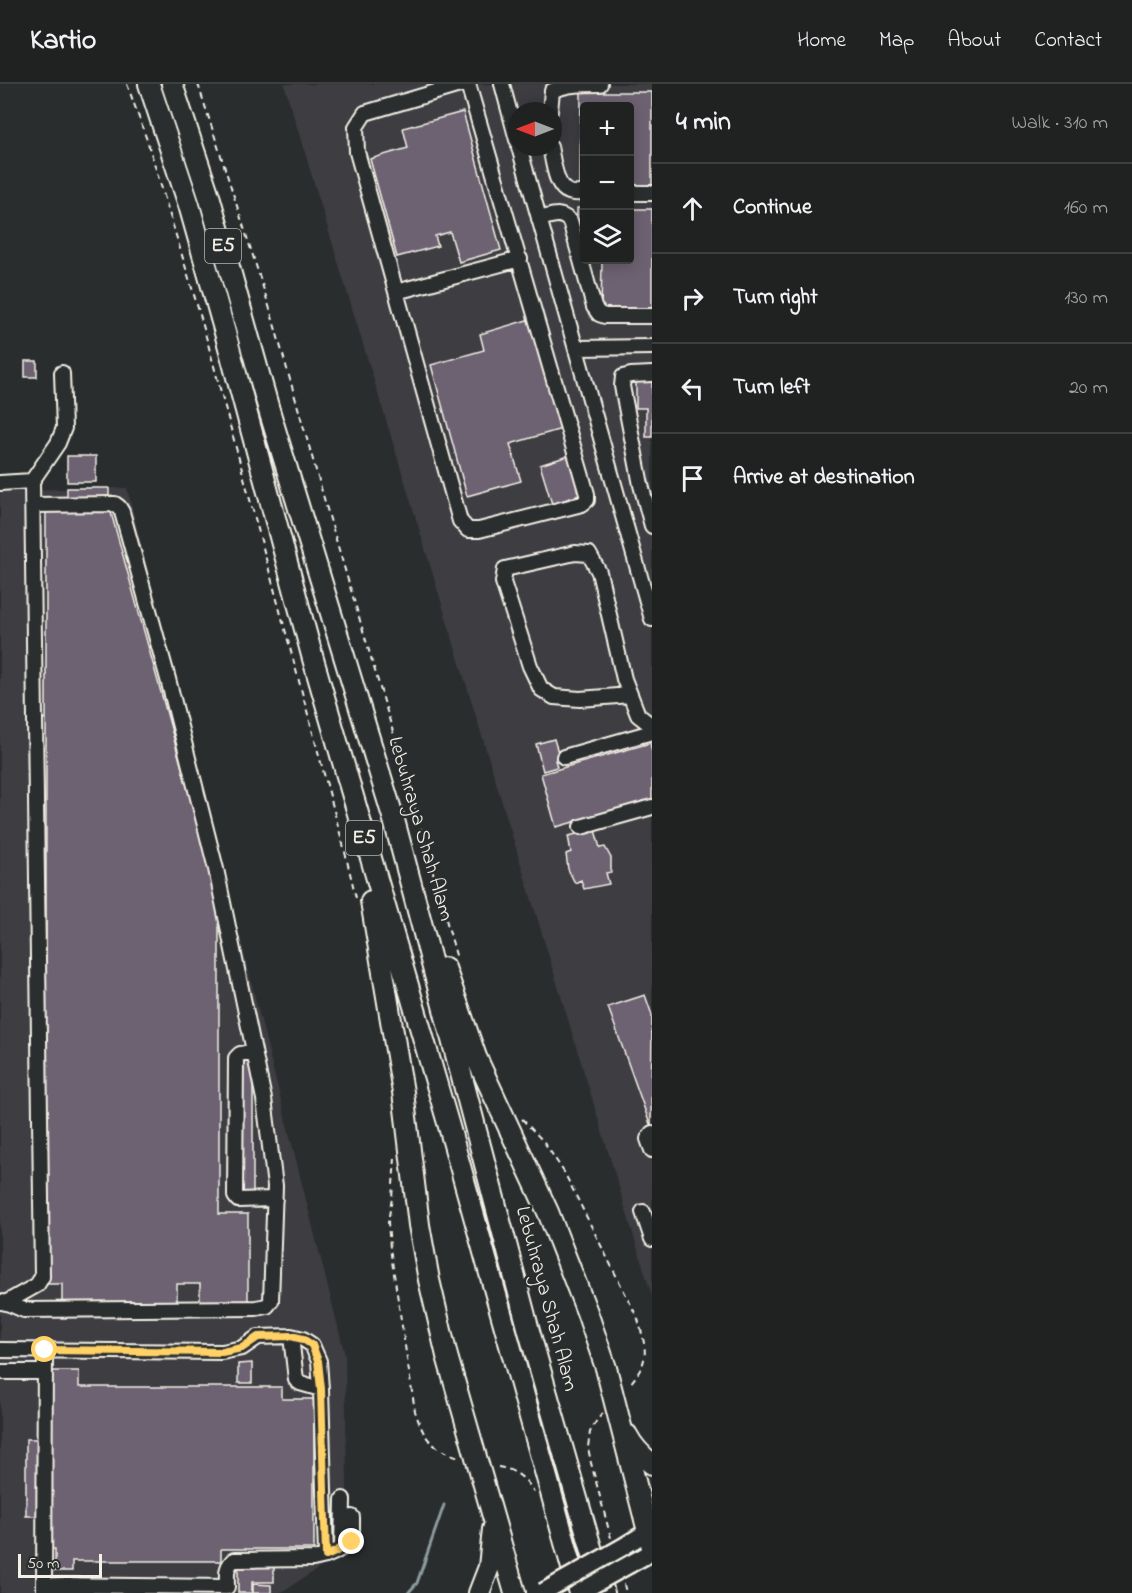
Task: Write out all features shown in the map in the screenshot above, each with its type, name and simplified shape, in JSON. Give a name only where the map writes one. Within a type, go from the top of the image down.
[{"type":"highway","name":"E5","points":[[149,84],[202,250],[313,659],[454,1145],[578,1593]]},
{"type":"highway","name":"Lebuhraya Shah Alam","points":[[172,84],[210,199],[273,421],[394,820],[529,1331],[604,1593]]},
{"type":"highway","points":[[352,798],[403,1092],[419,1225],[429,1281],[447,1356],[515,1593]]},
{"type":"highway","points":[[394,820],[476,1057],[548,1212],[587,1312],[606,1368],[611,1412],[650,1536]]},
{"type":"highway","points":[[611,1412],[631,1443],[652,1464]]},
{"type":"highway","points":[[479,1593],[489,1567],[494,1520]]},
{"type":"main road","points":[[542,1592],[616,1543],[650,1536]]},
{"type":"main road","points":[[578,1593],[652,1552]]},
{"type":"street","points":[[463,84],[365,113],[356,127],[357,152],[460,521],[468,530],[479,531],[582,504],[587,500],[587,494],[468,84]]},
{"type":"street","points":[[502,84],[508,106]]},
{"type":"street","points":[[551,102],[552,91],[559,86],[600,84]]},
{"type":"street","points":[[522,156],[652,618]]},
{"type":"street","points":[[552,156],[557,180],[561,187],[568,192],[580,193]]},
{"type":"street","points":[[634,193],[652,193]]},
{"type":"street","points":[[539,219],[558,214],[570,221],[594,307],[599,314],[652,316]]},
{"type":"street","points":[[396,292],[520,259]]},
{"type":"street","points":[[577,348],[652,347]]},
{"type":"street","points":[[4,1302],[37,1285],[42,1277],[32,481],[58,443],[64,428],[62,373]]},
{"type":"street","points":[[652,374],[623,377],[622,386],[640,485],[652,526]]},
{"type":"street","points":[[0,483],[32,481]]},
{"type":"street","points":[[4,1302],[24,1310],[256,1308],[267,1306],[271,1301],[275,1186],[264,1099],[216,869],[168,679],[122,512],[115,504],[34,506]]},
{"type":"street","points":[[564,757],[652,732],[638,715],[624,679],[599,572],[589,554],[575,553],[505,569],[503,582],[530,666],[541,689],[554,697],[580,699],[630,695]]},
{"type":"street","points":[[581,827],[652,807]]},
{"type":"street","points":[[254,1051],[240,1054],[236,1058],[235,1196],[238,1200],[274,1199]]},
{"type":"street","points":[[652,1133],[648,1139],[652,1150]]},
{"type":"street","points":[[643,1212],[652,1239]]},
{"type":"street","points":[[291,1336],[296,1380],[321,1389]]},
{"type":"street","points":[[0,1350],[222,1352],[242,1348],[258,1337],[291,1336],[303,1339],[312,1345],[318,1361],[321,1389],[326,1556]]},
{"type":"street","points":[[45,1350],[44,1589],[227,1590],[227,1567],[234,1560],[313,1559],[326,1556],[352,1542],[352,1518]]},
{"type":"street","points":[[0,1372],[45,1372]]},
{"type":"street","points":[[342,1548],[343,1499]]},
{"type":"path","points":[[127,84],[148,143],[201,318],[345,848],[358,905]]},
{"type":"path","points":[[198,84],[269,306],[410,789],[459,967]]},
{"type":"path","points":[[518,1113],[544,1143],[564,1172],[638,1319],[644,1338],[645,1361],[643,1368],[629,1385]]},
{"type":"path","points":[[395,1151],[388,1222],[390,1248],[415,1411],[420,1427],[432,1444],[459,1457]]},
{"type":"path","points":[[611,1412],[593,1425],[588,1447],[616,1543]]},
{"type":"path","points":[[498,1467],[507,1468],[524,1478],[536,1497]]},
{"type":"path","points":[[623,1582],[626,1593]]},
{"type":"shaded area","points":[[284,84],[652,84],[652,1296]]},
{"type":"shaded area","points":[[127,488],[345,1355],[348,1550],[280,1593],[0,1593],[0,490]]},
{"type":"building","points":[[581,92],[652,92],[652,185],[634,185],[634,102],[581,102]]},
{"type":"building","points":[[463,112],[501,250],[459,262],[450,232],[435,236],[438,246],[397,257],[370,159],[408,148],[403,128]]},
{"type":"building","points":[[577,208],[580,208],[580,220],[577,220]]},
{"type":"building","points":[[634,209],[652,209],[652,311],[601,310],[602,264],[634,264]]},
{"type":"building","points":[[534,318],[565,428],[510,444],[521,481],[467,496],[431,365],[484,350],[480,334]]},
{"type":"building","points":[[25,361],[37,361],[37,377],[25,377]]},
{"type":"building","points":[[636,380],[652,380],[652,437],[646,437],[646,408],[636,408]]},
{"type":"building","points":[[67,456],[96,456],[96,482],[67,482]]},
{"type":"building","points":[[568,456],[580,495],[552,504],[540,465]]},
{"type":"building","points":[[67,488],[109,488],[109,501],[67,501]]},
{"type":"building","points":[[46,509],[110,509],[219,901],[219,1214],[248,1214],[248,1302],[200,1302],[200,1284],[177,1284],[177,1303],[62,1303],[62,1284],[46,1284]]},
{"type":"building","points":[[554,739],[560,759],[555,760],[557,767],[543,771],[536,744]]},
{"type":"building","points":[[650,743],[652,800],[556,827],[541,774]]},
{"type":"building","points":[[595,830],[600,848],[605,847],[611,858],[611,872],[606,873],[609,884],[584,889],[581,880],[575,883],[568,869],[566,854],[571,852],[568,836]]},
{"type":"building","points":[[645,995],[652,1015],[651,1127],[608,1007]]},
{"type":"building","points":[[242,1059],[253,1059],[253,1192],[242,1192]]},
{"type":"building","points":[[252,1363],[252,1383],[238,1383],[238,1364]]},
{"type":"building","points":[[52,1371],[79,1371],[79,1387],[282,1387],[282,1399],[314,1399],[314,1549],[221,1549],[221,1561],[72,1561],[72,1571],[55,1571],[55,1549],[52,1549]]},
{"type":"building","points":[[26,1439],[38,1439],[38,1516],[26,1516]]},
{"type":"building","points":[[238,1567],[274,1567],[274,1582],[252,1582],[252,1593],[238,1593]]},
{"type":"building","points":[[253,1584],[271,1585],[271,1593],[253,1593]]},
{"type":"waterway","points":[[408,1593],[417,1583],[444,1505]]},
{"type":"route","points":[[45,1350],[222,1352],[242,1348],[258,1337],[291,1336],[303,1339],[312,1345],[318,1361],[321,1389],[326,1556],[352,1542]]}]
